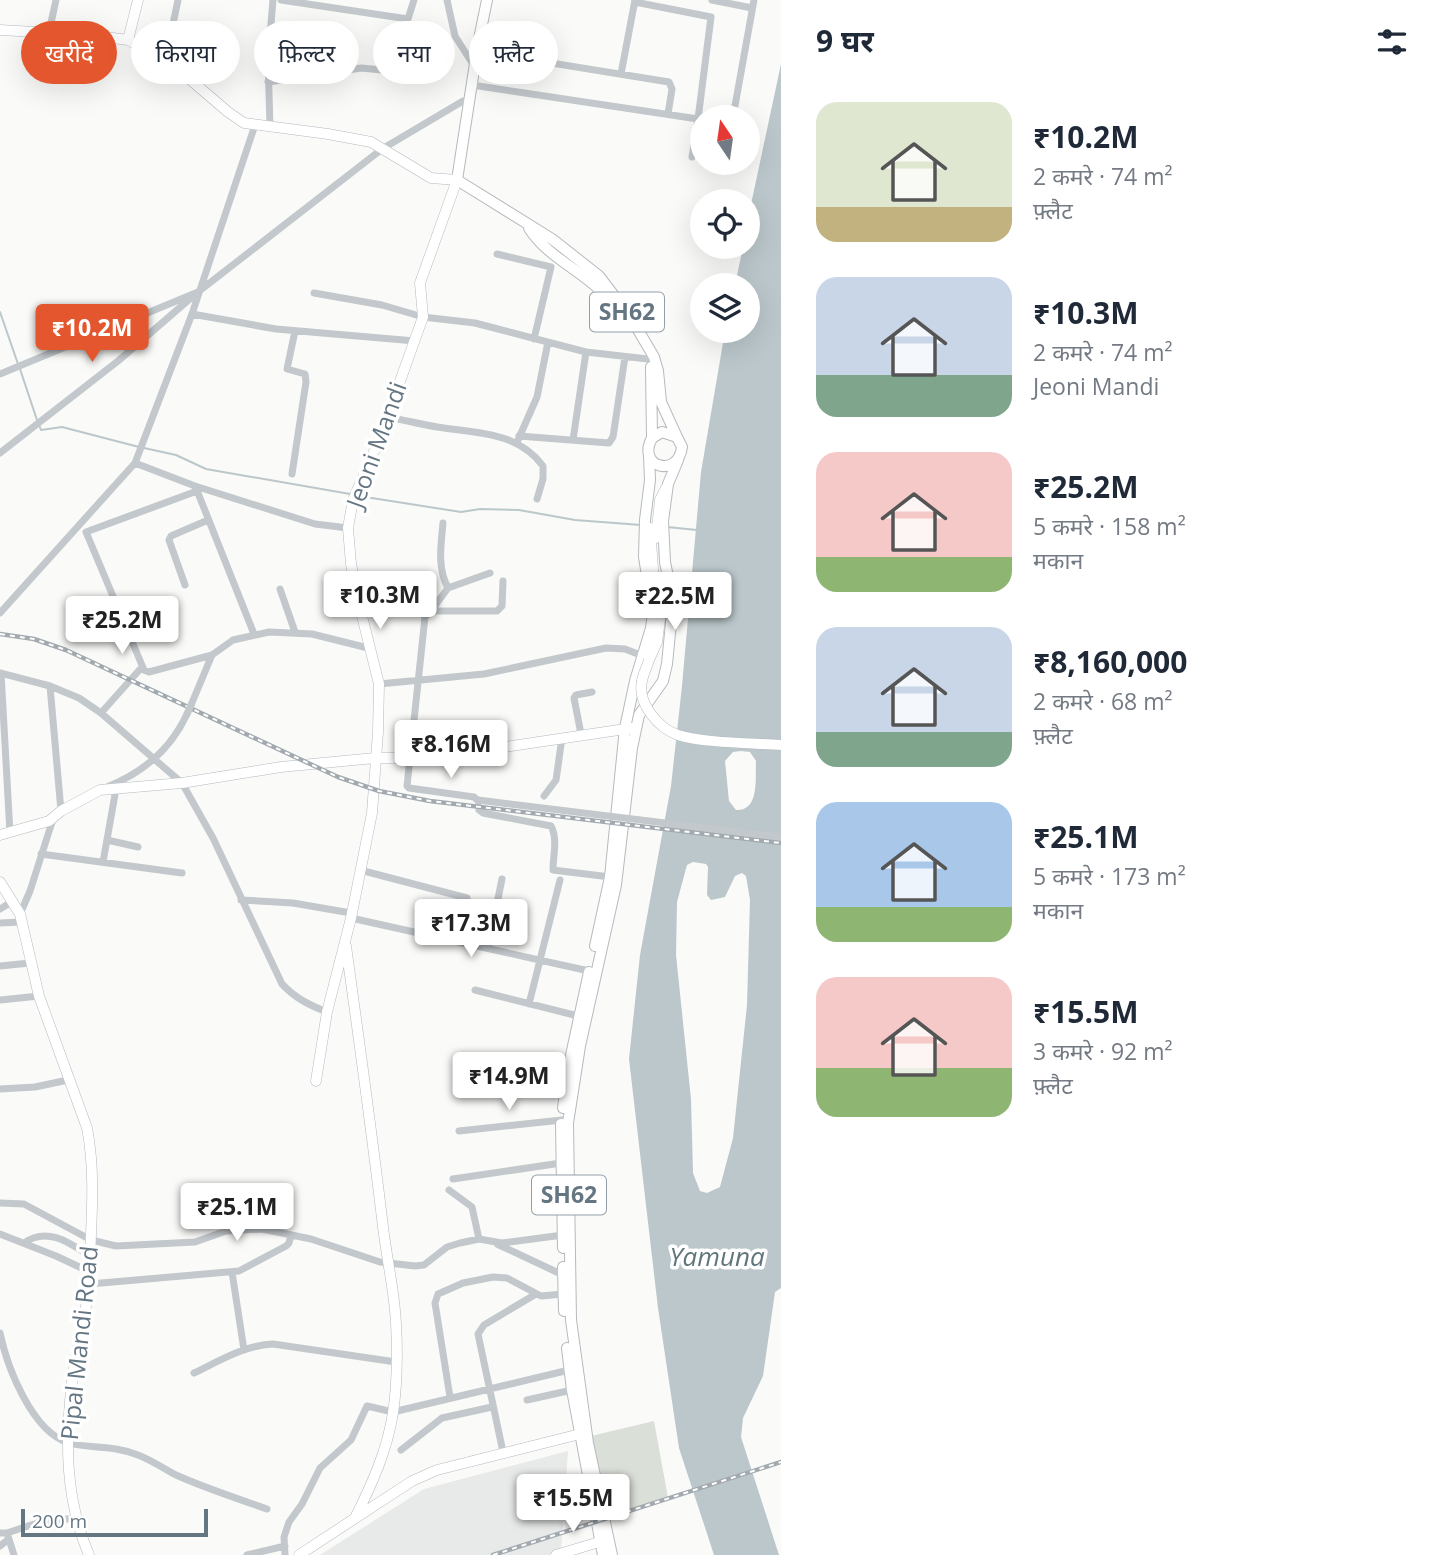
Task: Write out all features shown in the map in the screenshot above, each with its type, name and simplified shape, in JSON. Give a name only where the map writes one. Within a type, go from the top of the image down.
[{"type":"main road","points":[[128,40],[138,0]]},
{"type":"main road","points":[[483,21],[487,0]]},
{"type":"main road","points":[[0,30],[21,31]]},
{"type":"main road","points":[[117,39],[131,42]]},
{"type":"main road","points":[[195,84],[244,123],[371,142],[431,178],[457,180],[472,85]]},
{"type":"main road","name":"SH62","points":[[457,180],[525,222],[599,275],[631,318],[654,357],[661,402],[677,437]]},
{"type":"main road","name":"Jeoni Mandi","points":[[316,1081],[327,1012],[351,916],[372,813],[379,684],[368,648],[351,564],[348,528],[353,500],[387,417],[423,317],[420,283],[457,180]]},
{"type":"main road","name":"SH62","points":[[525,222],[536,239],[607,295],[632,328],[648,359],[652,376],[652,438]]},
{"type":"main road","points":[[662,432],[677,437],[682,447],[678,460],[674,464],[657,464],[649,456],[648,445],[652,438],[662,432]]},
{"type":"main road","name":"SH62","points":[[603,1555],[569,1370],[563,1294],[562,1121],[578,1016],[610,877],[630,728],[653,613],[644,557],[653,534],[649,456]]},
{"type":"main road","name":"SH62","points":[[612,1555],[589,1443],[570,1320],[568,1123],[580,1045],[616,885],[630,728],[663,681],[667,664],[673,602],[665,562],[653,534],[653,521],[678,460]]},
{"type":"main road","points":[[653,534],[661,627],[646,658],[641,682],[641,694],[650,713],[663,727],[679,735],[781,745]]},
{"type":"main road","points":[[5,834],[49,821],[58,813],[100,790],[182,783],[281,767],[375,758],[410,758],[520,746],[630,728]]},
{"type":"main road","name":"Pipal Mandi Road","points":[[0,883],[21,918],[39,996],[87,1128],[92,1195],[90,1284],[72,1381],[69,1479],[75,1518],[89,1555]]},
{"type":"main road","points":[[345,942],[387,1264],[395,1303],[393,1412],[376,1476],[355,1518]]},
{"type":"main road","points":[[299,1555],[412,1480],[437,1470],[580,1434]]},
{"type":"main road","points":[[556,1555],[599,1542]]},
{"type":"street","points":[[51,21],[56,0]]},
{"type":"street","points":[[174,21],[178,0]]},
{"type":"street","points":[[272,21],[273,0]]},
{"type":"street","points":[[281,0],[326,3],[408,19],[414,0]]},
{"type":"street","points":[[447,0],[455,36],[469,58]]},
{"type":"street","points":[[712,0],[753,4],[735,105]]},
{"type":"street","points":[[621,74],[635,1],[710,17],[700,105]]},
{"type":"street","points":[[558,64],[669,82],[672,89],[668,114]]},
{"type":"street","points":[[268,84],[270,127]]},
{"type":"street","points":[[472,85],[690,118]]},
{"type":"street","points":[[0,453],[118,361],[198,292],[382,149],[463,101],[469,102]]},
{"type":"street","points":[[0,613],[135,463],[192,314],[255,125]]},
{"type":"street","points":[[497,254],[551,267]]},
{"type":"street","points":[[534,339],[555,255]]},
{"type":"street","points":[[0,374],[198,292]]},
{"type":"street","points":[[314,293],[382,305],[423,317],[475,323],[586,352],[648,359]]},
{"type":"street","points":[[192,314],[295,331],[415,341]]},
{"type":"street","points":[[292,474],[306,382],[305,374],[287,369],[295,331]]},
{"type":"street","points":[[518,440],[537,397],[548,342]]},
{"type":"street","points":[[573,440],[586,352]]},
{"type":"street","points":[[387,417],[518,440],[573,440],[605,444],[612,440],[625,357]]},
{"type":"street","points":[[518,440],[543,466],[544,479],[537,499]]},
{"type":"street","points":[[135,463],[196,489],[315,524],[348,528]]},
{"type":"street","points":[[196,489],[254,634]]},
{"type":"street","points":[[86,532],[196,489]]},
{"type":"street","points":[[185,585],[169,540],[171,536],[208,520]]},
{"type":"street","points":[[443,523],[440,559],[448,588]]},
{"type":"street","points":[[76,527],[86,532],[142,667],[149,672],[212,654],[228,642],[254,634],[295,632],[368,648]]},
{"type":"street","points":[[490,573],[448,588],[425,617],[407,782],[409,788],[474,797],[483,813],[551,826],[554,830],[555,847],[553,870],[610,877]]},
{"type":"street","points":[[431,611],[497,611],[502,606],[503,581]]},
{"type":"street","points":[[280,589],[295,632]]},
{"type":"street","points":[[379,684],[484,674],[606,648],[625,649],[646,658]]},
{"type":"street","points":[[100,790],[156,759],[187,714],[212,654]]},
{"type":"street","points":[[101,713],[142,667]]},
{"type":"street","points":[[5,834],[0,673],[50,686],[79,698],[101,713],[182,783],[213,838],[282,984],[301,1000],[327,1012]]},
{"type":"street","points":[[0,923],[21,918],[41,854],[58,813],[50,686]]},
{"type":"street","points":[[581,734],[574,698],[576,695],[592,692]]},
{"type":"street","points":[[544,796],[554,785],[559,773],[562,738]]},
{"type":"street","points":[[103,862],[116,789]]},
{"type":"street","points":[[478,804],[781,837]]},
{"type":"street","points":[[107,840],[138,847]]},
{"type":"street","points":[[41,854],[182,873]]},
{"type":"street","points":[[360,870],[467,898]]},
{"type":"street","points":[[488,948],[502,879]]},
{"type":"street","points":[[528,1004],[559,880]]},
{"type":"street","points":[[242,900],[293,903],[589,971]]},
{"type":"street","points":[[0,909],[13,901]]},
{"type":"street","points":[[0,966],[30,963]]},
{"type":"street","points":[[475,990],[578,1016]]},
{"type":"street","points":[[0,1000],[39,996]]},
{"type":"street","points":[[0,1089],[28,1088],[68,1080]]},
{"type":"street","points":[[459,1130],[562,1121]]},
{"type":"street","points":[[453,1179],[561,1163]]},
{"type":"street","points":[[449,1190],[472,1207],[479,1239]]},
{"type":"street","points":[[0,1203],[24,1204],[91,1240],[116,1246],[195,1242],[236,1229],[262,1230],[311,1239],[387,1264],[420,1266],[447,1247],[479,1239],[497,1243],[563,1275]]},
{"type":"street","points":[[0,1234],[90,1272]]},
{"type":"street","points":[[90,1284],[232,1272],[286,1247],[290,1235]]},
{"type":"street","points":[[497,1243],[563,1235]]},
{"type":"street","points":[[24,1243],[37,1236],[56,1237],[90,1256]]},
{"type":"street","points":[[232,1272],[244,1350]]},
{"type":"street","points":[[450,1396],[435,1303],[439,1294],[463,1283],[493,1277],[507,1279],[536,1294],[563,1294]]},
{"type":"street","points":[[503,1452],[488,1388],[479,1339],[480,1329],[501,1313],[536,1294]]},
{"type":"street","points":[[0,1333],[4,1349],[31,1409],[47,1430],[69,1443],[101,1446],[136,1454],[201,1485],[267,1509]]},
{"type":"street","points":[[194,1373],[244,1350],[273,1344],[396,1362]]},
{"type":"street","points":[[285,1555],[289,1522],[302,1504],[320,1468],[351,1440],[365,1409],[370,1406],[393,1412],[450,1396],[569,1370]]},
{"type":"street","points":[[527,1400],[572,1390]]},
{"type":"street","points":[[401,1450],[442,1418],[492,1406]]},
{"type":"street","points":[[0,1546],[6,1535],[37,1523],[75,1518]]},
{"type":"street","points":[[6,1535],[15,1555]]},
{"type":"street","points":[[247,1555],[285,1546]]},
{"type":"shaded area","points":[[654,1421],[668,1498],[608,1515],[591,1436]]},
{"type":"shaded area","points":[[568,1451],[561,1552],[547,1555],[320,1555],[424,1489]]},
{"type":"water","name":"Yamuna","points":[[781,64],[781,1288],[775,1292],[763,1376],[743,1418],[741,1437],[779,1555],[714,1555],[679,1448],[658,1308],[629,1059],[640,955],[671,786],[701,472],[723,343],[760,343],[760,273],[738,273],[740,259],[760,259],[760,189],[754,189],[757,175],[760,175],[760,162]],"holes":[[[733,752],[750,752],[756,761],[755,792],[749,805],[736,810],[729,801],[725,761]],[[693,862],[706,864],[707,895],[711,900],[725,897],[735,876],[742,873],[746,876],[750,900],[747,1005],[733,1138],[720,1187],[707,1193],[700,1191],[693,1173],[691,1099],[676,955],[677,902],[687,865]]]},
{"type":"waterway","points":[[0,312],[18,364]]},
{"type":"waterway","points":[[20,369],[37,420]]},
{"type":"waterway","points":[[39,425],[41,430],[62,427],[139,447]]},
{"type":"waterway","points":[[144,448],[176,455],[206,469],[350,494]]},
{"type":"waterway","points":[[359,496],[461,512],[480,509],[519,510],[575,520],[641,525]]},
{"type":"waterway","points":[[667,527],[697,530]]},
{"type":"railway","points":[[0,634],[34,639],[66,650],[338,777],[379,791],[430,801],[781,843]]},
{"type":"railway","points":[[493,1555],[781,1462]]}]
